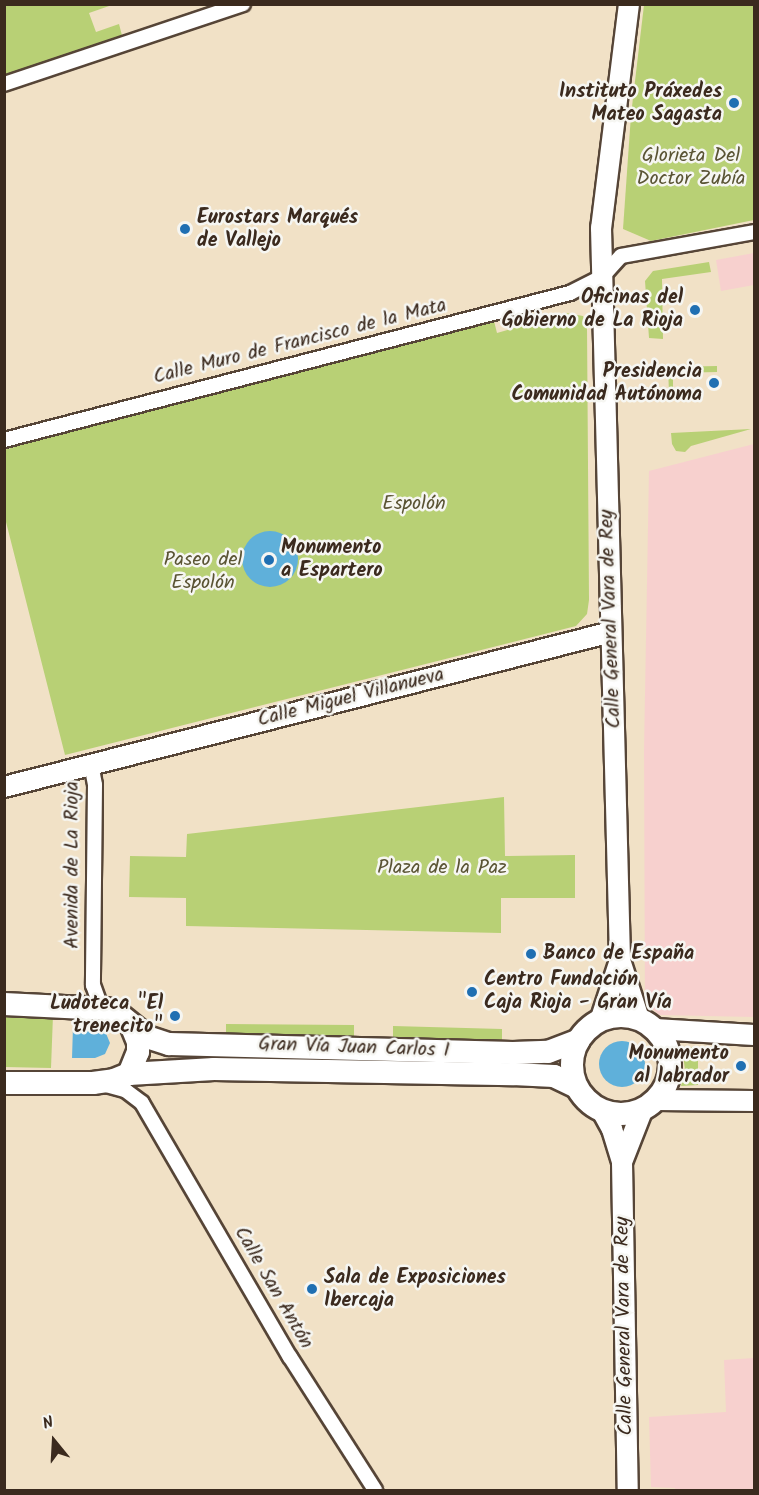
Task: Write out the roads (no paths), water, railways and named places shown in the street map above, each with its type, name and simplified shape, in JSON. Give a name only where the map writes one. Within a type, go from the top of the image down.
[{"type":"main road","name":"Calle General Vara de Rey","points":[[600,1021],[620,960],[601,228],[629,4]]},
{"type":"main road","name":"Calle Miguel Villanueva","points":[[4,787],[611,632]]},
{"type":"main road","name":"Calle General Vara de Rey","points":[[620,960],[647,1024]]},
{"type":"main road","name":"Gran Vía Juan Carlos I","points":[[4,1004],[68,1005],[106,1009],[120,1015],[147,1037],[169,1044],[513,1053],[548,1052],[579,1040]]},
{"type":"main road","points":[[754,1035],[647,1024],[626,1016],[600,1021],[588,1029],[579,1040],[572,1063],[577,1087],[592,1105],[616,1115],[649,1105],[754,1101]]},
{"type":"main road","points":[[647,1024],[664,1039],[671,1065],[664,1091],[649,1105]]},
{"type":"main road","points":[[132,1025],[138,1042],[135,1090]]},
{"type":"main road","name":"Gran Vía Juan Carlos I","points":[[4,1083],[93,1083],[114,1080],[135,1090],[154,1072],[224,1069],[554,1076],[577,1087]]},
{"type":"main road","name":"Calle General Vara de Rey","points":[[622,1162],[649,1105]]},
{"type":"main road","name":"Calle General Vara de Rey","points":[[602,1111],[612,1129],[622,1162],[628,1491]]},
{"type":"street","points":[[4,84],[243,4]]},
{"type":"street","name":"Calle Muro de Francisco de la Mata","points":[[5,439],[570,293],[602,277],[621,256],[754,232]]},
{"type":"street","name":"Avenida de La Rioja","points":[[91,764],[95,784],[92,967],[94,991],[100,1004],[106,1009]]},
{"type":"street","name":"Avenida de La Rioja","points":[[68,1005],[77,1002],[87,992],[92,967]]},
{"type":"street","name":"Calle San Antón","points":[[135,1090],[290,1357],[375,1491]]},
{"type":"water","points":[[270,531],[281,533],[290,539],[296,548],[298,559],[296,570],[290,579],[281,585],[270,587],[259,585],[250,579],[244,570],[242,559],[244,548],[250,539],[259,533]]},
{"type":"water","points":[[73,1026],[98,1027],[105,1031],[110,1043],[105,1054],[95,1058],[72,1058]]},
{"type":"water","points":[[622,1041],[631,1042],[638,1048],[644,1055],[644,1073],[638,1080],[631,1086],[622,1087],[613,1086],[606,1080],[600,1073],[599,1064],[600,1055],[606,1048],[613,1042]]},
{"type":"place","name":"Instituto Práxedes Mateo Sagasta","points":[[734,103]]},
{"type":"place","name":"Eurostars Marqués de Vallejo","points":[[185,229]]},
{"type":"place","name":"Oficinas del Gobierno de La Rioja","points":[[695,310]]},
{"type":"place","name":"Presidencia Comunidad Autónoma","points":[[714,383]]},
{"type":"place","name":"Monumento a Espartero","points":[[269,560]]},
{"type":"place","name":"Banco de España","points":[[531,954]]},
{"type":"place","name":"Centro Fundación Caja Rioja - Gran Vía","points":[[472,992]]},
{"type":"place","name":"Ludoteca \"El trenecito\"","points":[[175,1016]]},
{"type":"place","name":"Monumento al labrador","points":[[741,1066]]},
{"type":"place","name":"Sala de Exposiciones Ibercaja","points":[[312,1289]]},
{"type":"park label","name":"Glorieta Del Doctor Zubía","points":[[691,168]]},
{"type":"park label","name":"Espolón","points":[[414,504]]},
{"type":"park label","name":"Paseo del Espolón","points":[[203,572]]},
{"type":"park label","name":"Plaza de la Paz","points":[[442,868]]}]
